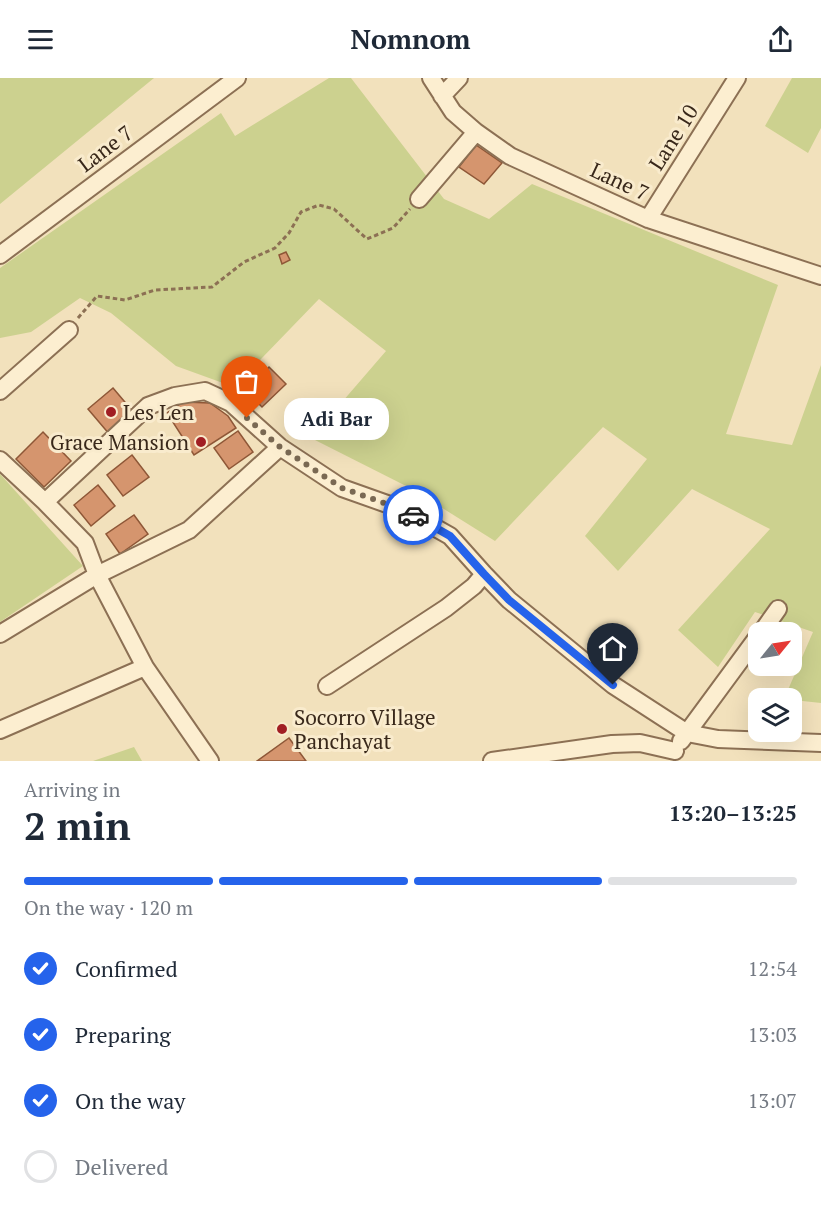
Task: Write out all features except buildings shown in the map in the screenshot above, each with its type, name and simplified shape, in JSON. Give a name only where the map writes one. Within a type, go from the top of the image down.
[{"type":"street","name":"Lane 7","points":[[0,255],[237,78]]},
{"type":"street","name":"Lane 7","points":[[430,78],[453,112],[510,156],[648,219],[821,276]]},
{"type":"street","points":[[442,96],[459,78]]},
{"type":"street","name":"Lane 10","points":[[648,219],[737,78]]},
{"type":"street","points":[[419,199],[476,132]]},
{"type":"street","points":[[0,391],[69,330]]},
{"type":"street","points":[[45,502],[148,406],[175,396],[205,391],[231,403],[280,447],[342,488],[404,510],[450,536],[509,600],[613,685],[687,733],[718,739],[821,742]]},
{"type":"street","points":[[0,634],[97,575],[189,530],[280,447]]},
{"type":"street","points":[[0,460],[85,543],[97,575],[145,667],[210,761]]},
{"type":"street","points":[[327,686],[446,608],[474,586],[484,574]]},
{"type":"street","points":[[769,622],[778,609]]},
{"type":"street","points":[[492,761],[512,760],[612,744],[640,743],[675,756],[687,733],[748,650]]},
{"type":"street","points":[[0,730],[145,667]]},
{"type":"path","points":[[69,330],[97,296],[125,300],[155,290],[212,287],[244,261],[275,248],[289,233],[301,212],[319,205],[334,209],[368,239],[393,228],[419,199]]},
{"type":"green space","points":[[0,78],[154,78],[0,204]]},
{"type":"green space","points":[[329,78],[351,78],[444,199],[489,219],[532,184],[778,285],[726,434],[792,445],[821,365],[821,703],[802,701],[802,688],[789,688],[794,676],[802,676],[802,657],[813,632],[802,628],[802,622],[784,622],[755,612],[718,667],[678,630],[770,529],[692,489],[618,571],[585,536],[647,459],[603,427],[495,541],[412,489],[311,438],[386,351],[319,299],[234,387],[176,366],[111,313],[80,298],[31,332],[0,338],[0,268],[221,113],[235,136]]},
{"type":"green space","points":[[792,78],[821,78],[821,128],[808,153],[765,126]]},
{"type":"green space","points":[[0,474],[83,566],[0,622]]},
{"type":"green space","points":[[134,747],[142,761],[93,761]]},
{"type":"way so far","points":[[247,418],[280,447],[342,488],[413,515]]},
{"type":"place","name":"Les Len","points":[[111,412]]},
{"type":"place","name":"Adi Bar","points":[[247,418]]},
{"type":"place","name":"Grace Mansion","points":[[201,442]]},
{"type":"place","name":"Socorro Village Panchayat","points":[[282,729]]},
{"type":"route","points":[[413,515],[450,536],[509,600],[613,685]]}]
